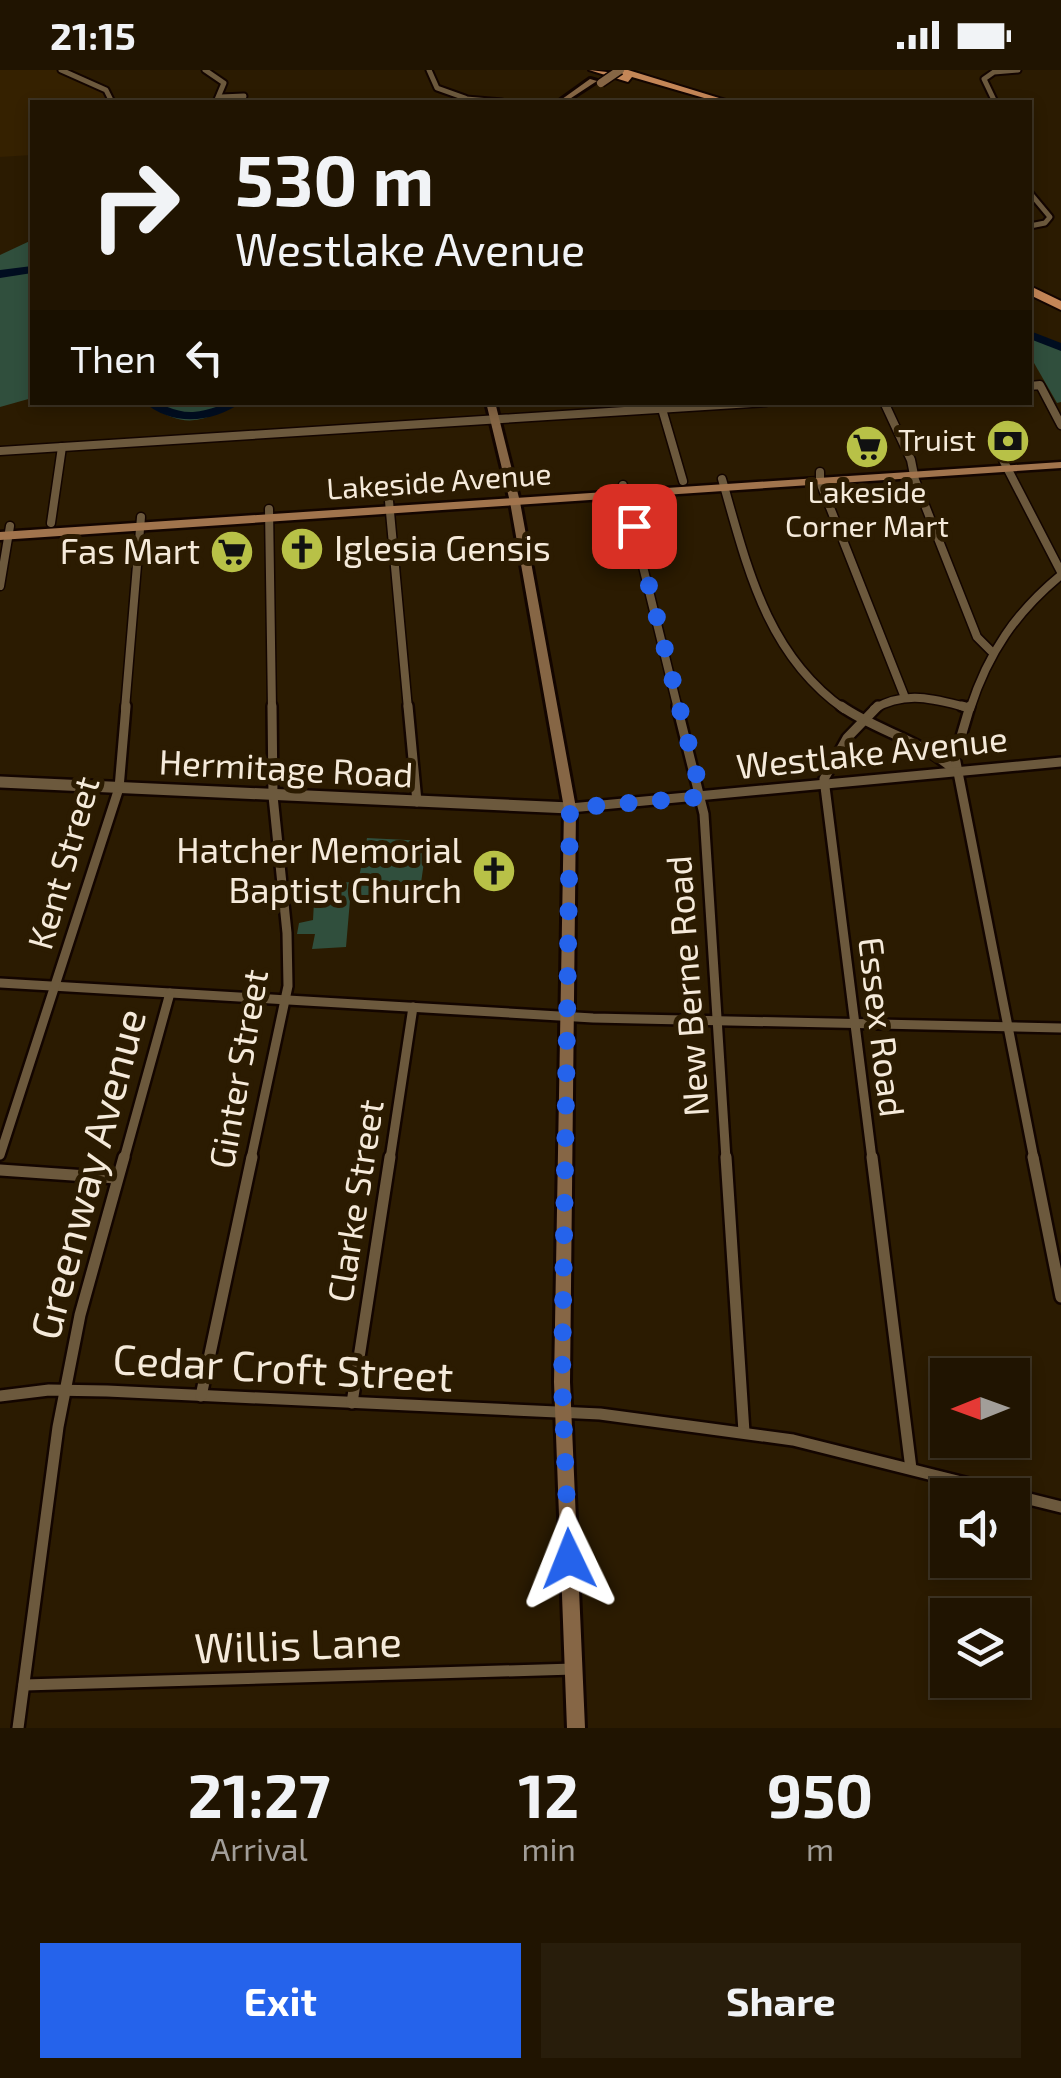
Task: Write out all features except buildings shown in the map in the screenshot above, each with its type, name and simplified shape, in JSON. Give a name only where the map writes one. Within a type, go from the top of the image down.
[{"type":"highway","points":[[618,70],[720,100]]},
{"type":"highway","points":[[596,78],[691,100]]},
{"type":"highway","points":[[1032,291],[1061,306]]},
{"type":"highway","points":[[1032,303],[1061,319]]},
{"type":"main road","points":[[564,100],[608,70]]},
{"type":"main road","points":[[576,100],[596,78],[618,70]]},
{"type":"main road","points":[[491,405],[514,497],[570,808],[563,1412],[576,1728]]},
{"type":"main road","name":"Lakeside Avenue","points":[[1008,470],[1061,456]]},
{"type":"main road","name":"Lakeside Avenue","points":[[4,531],[624,490],[725,489],[913,471],[1061,466]]},
{"type":"main road","name":"Lakeside Avenue","points":[[624,490],[683,481],[725,489]]},
{"type":"main road","name":"Lakeside Avenue","points":[[4,531],[51,523],[140,522]]},
{"type":"street","points":[[61,70],[106,90],[111,100]]},
{"type":"street","points":[[204,70],[224,83],[219,100],[244,96]]},
{"type":"street","points":[[428,70],[437,88],[462,100]]},
{"type":"street","points":[[995,100],[984,79],[994,72],[1018,70]]},
{"type":"street","points":[[1032,196],[1049,215],[1048,220],[1032,225]]},
{"type":"street","points":[[1032,386],[1040,385],[1061,425]]},
{"type":"street","points":[[0,452],[687,405]]},
{"type":"street","points":[[885,405],[977,636],[991,650]]},
{"type":"street","points":[[661,406],[683,481]]},
{"type":"street","points":[[51,523],[62,447]]},
{"type":"street","points":[[1008,470],[1061,573],[1017,614],[991,650],[954,757],[1061,1297]]},
{"type":"street","points":[[820,477],[904,696]]},
{"type":"street","points":[[725,489],[767,620],[782,651],[822,694],[956,772]]},
{"type":"street","name":"New Berne Road","points":[[624,490],[702,797],[744,1432]]},
{"type":"street","points":[[390,506],[416,802]]},
{"type":"street","name":"Ginter Street","points":[[201,1396],[285,1000],[287,932],[273,796],[269,514]]},
{"type":"street","name":"Kent Street","points":[[0,1155],[119,788],[140,522]]},
{"type":"street","points":[[0,586],[4,531]]},
{"type":"street","points":[[823,785],[828,766],[860,719],[880,702],[904,696],[969,708]]},
{"type":"street","name":"Westlake Avenue","points":[[570,808],[1061,762]]},
{"type":"street","name":"Hermitage Road","points":[[0,782],[570,808]]},
{"type":"street","name":"Essex Road","points":[[823,785],[911,1468]]},
{"type":"street","points":[[0,983],[566,1016],[1061,1028]]},
{"type":"street","name":"Greenway Avenue","points":[[18,1728],[65,1390],[80,1315],[170,993]]},
{"type":"street","name":"Clarke Street","points":[[352,1403],[413,1007]]},
{"type":"street","points":[[0,1170],[116,1178]]},
{"type":"street","name":"Cedar Croft Street","points":[[0,1396],[65,1390],[563,1412]]},
{"type":"street","points":[[563,1412],[744,1432],[833,1448],[1061,1507]]},
{"type":"street","name":"Willis Lane","points":[[24,1684],[574,1669]]},
{"type":"shaded area","points":[[0,70],[61,70],[106,90],[111,100],[30,100],[30,155],[0,157]]},
{"type":"green space","points":[[30,241],[30,399],[0,407],[0,255]]},
{"type":"green space","points":[[1032,338],[1061,346],[1061,402],[1057,403],[1032,359]]},
{"type":"green space","points":[[148,405],[239,405],[194,420]]},
{"type":"green space","points":[[367,838],[427,841],[418,904],[350,900],[346,947],[312,949],[315,934],[297,934],[299,923],[313,920],[315,883],[358,882]]},
{"type":"waterway","points":[[0,274],[30,270]]},
{"type":"waterway","points":[[1032,336],[1061,347]]},
{"type":"waterway","points":[[155,405],[182,416],[214,412],[229,405]]},
{"type":"place","name":"Truist","points":[[1008,441]]},
{"type":"place","name":"Lakeside Corner Mart","points":[[867,447]]},
{"type":"place","name":"Iglesia Gensis","points":[[302,549]]},
{"type":"place","name":"Fas Mart","points":[[232,552]]},
{"type":"place","name":"Hatcher Memorial Baptist Church","points":[[494,871]]},
{"type":"route","points":[[569,1559],[562,1382],[570,808],[702,797],[634,526]]}]
